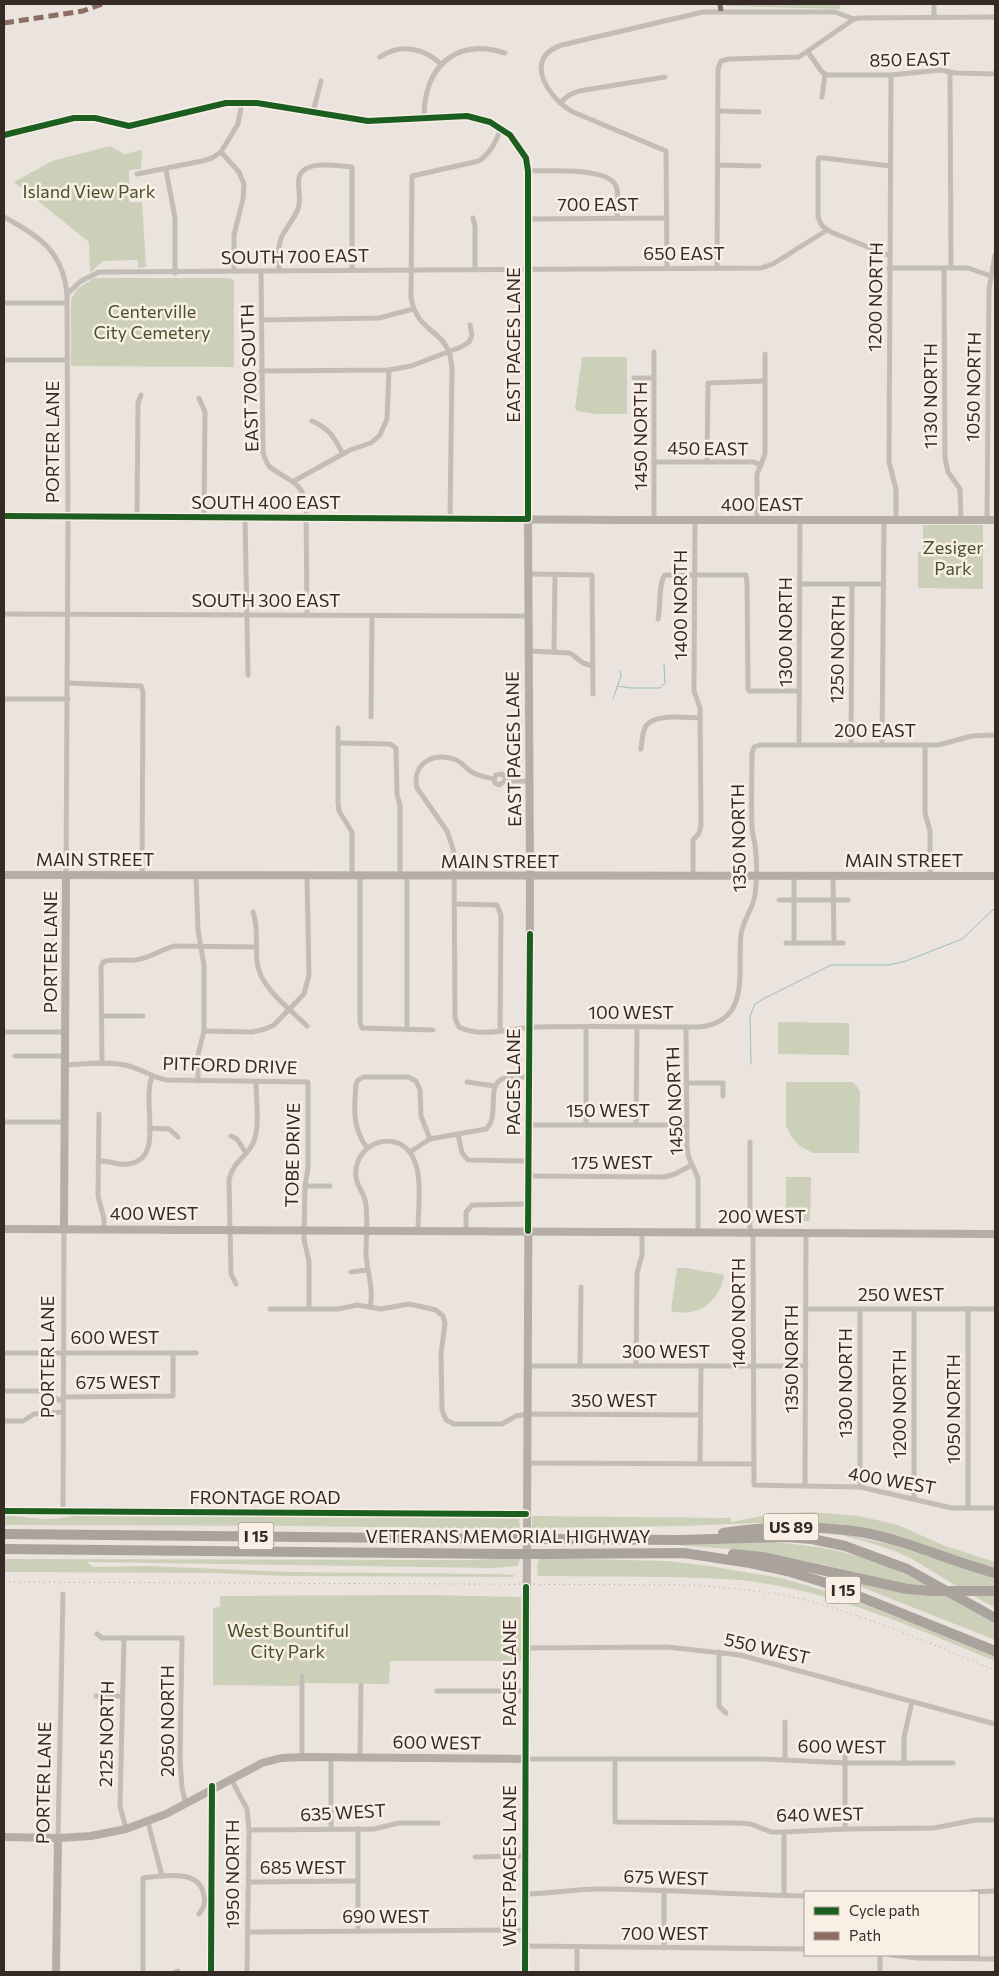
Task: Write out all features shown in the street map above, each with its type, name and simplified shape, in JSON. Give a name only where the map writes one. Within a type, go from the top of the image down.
[{"type":"highway","name":"US 89","points":[[680,1540],[742,1530],[790,1527],[838,1529],[901,1543],[995,1573]]},
{"type":"highway","name":"VETERANS MEMORIAL HIGHWAY","points":[[4,1534],[507,1539],[680,1540],[786,1537],[812,1539],[845,1546],[907,1569],[995,1618]]},
{"type":"highway","name":"VETERANS MEMORIAL HIGHWAY","points":[[4,1549],[507,1554],[684,1553],[750,1563],[824,1582],[995,1651]]},
{"type":"highway","name":"US 89","points":[[684,1553],[719,1553],[763,1557],[907,1589],[995,1591]]},
{"type":"street","points":[[934,4],[934,17]]},
{"type":"street","points":[[667,268],[666,151],[574,112],[560,103],[546,86],[541,69],[547,54],[562,45],[708,11],[835,12],[854,19]]},
{"type":"street","points":[[717,268],[718,69],[721,61],[729,59],[793,59],[808,52],[854,19],[865,17],[995,17]]},
{"type":"street","points":[[380,57],[388,52],[416,49],[432,55],[441,64]]},
{"type":"street","points":[[424,118],[426,91],[432,77],[441,64],[453,56],[471,49],[492,49],[505,53]]},
{"type":"street","points":[[808,52],[825,74],[822,97]]},
{"type":"street","name":"850 EAST","points":[[825,74],[891,75],[940,70],[995,74]]},
{"type":"street","points":[[950,72],[951,268]]},
{"type":"street","name":"1200 NORTH","points":[[891,75],[889,462],[896,486],[896,520]]},
{"type":"street","points":[[560,103],[568,96],[579,91],[665,77]]},
{"type":"street","points":[[313,112],[320,81]]},
{"type":"street","points":[[137,174],[202,162],[221,152],[238,124],[242,102]]},
{"type":"street","points":[[4,135],[74,118],[94,118],[129,126],[242,102],[368,120],[467,116],[490,122],[501,128],[494,146],[479,161],[412,176],[413,309],[418,318],[442,341],[449,352],[452,368],[450,519]]},
{"type":"street","points":[[718,111],[759,112]]},
{"type":"street","name":"EAST PAGES LANE","points":[[501,128],[510,135],[526,158],[528,171],[530,269],[528,519],[530,877]]},
{"type":"street","points":[[221,152],[239,172],[244,184],[243,199],[234,235],[234,271]]},
{"type":"street","points":[[890,166],[819,158],[818,217],[822,226],[827,230],[890,256]]},
{"type":"street","points":[[279,270],[281,237],[298,210],[300,202],[299,177],[303,171],[311,166],[333,165],[352,168],[352,270]]},
{"type":"street","points":[[718,165],[759,166]]},
{"type":"street","points":[[166,170],[175,218],[175,273]]},
{"type":"street","points":[[528,171],[579,171],[612,180],[617,188],[617,218]]},
{"type":"street","name":"PORTER LANE","points":[[4,217],[44,242],[54,253],[62,267],[67,294],[68,699],[63,1512]]},
{"type":"street","points":[[473,218],[475,226],[475,269]]},
{"type":"street","name":"700 EAST","points":[[529,219],[667,218]]},
{"type":"street","name":"650 EAST","points":[[530,269],[767,267],[827,230]]},
{"type":"street","name":"1050 NORTH","points":[[986,520],[989,294],[995,255]]},
{"type":"street","points":[[889,268],[971,269],[991,276]]},
{"type":"street","name":"1130 NORTH","points":[[944,268],[944,458],[948,472],[960,489],[961,520]]},
{"type":"street","name":"SOUTH 700 EAST","points":[[67,294],[81,281],[99,272],[175,273],[279,270],[530,269]]},
{"type":"street","name":"EAST 700 SOUTH","points":[[261,271],[260,371],[263,453],[268,466],[294,481]]},
{"type":"street","points":[[989,294],[995,294]]},
{"type":"street","points":[[4,303],[67,304]]},
{"type":"street","points":[[261,320],[378,318],[413,309]]},
{"type":"street","points":[[260,371],[389,370],[411,366],[449,352],[469,342],[472,335],[470,325]]},
{"type":"street","name":"1450 NORTH","points":[[654,352],[654,520]]},
{"type":"street","points":[[988,352],[995,352]]},
{"type":"street","points":[[757,520],[757,474],[765,454],[765,354]]},
{"type":"street","points":[[4,360],[67,360]]},
{"type":"street","points":[[306,615],[306,518],[303,494],[294,481],[343,454],[371,443],[380,435],[387,419],[389,370]]},
{"type":"street","points":[[634,378],[654,378]]},
{"type":"street","points":[[707,462],[708,383],[765,382]]},
{"type":"street","points":[[137,517],[138,403],[141,395]]},
{"type":"street","points":[[199,398],[204,412],[204,518]]},
{"type":"street","points":[[312,421],[330,431],[343,454]]},
{"type":"street","points":[[988,434],[995,434]]},
{"type":"street","name":"450 EAST","points":[[654,462],[754,462],[761,465]]},
{"type":"street","name":"SOUTH 400 EAST","points":[[4,516],[528,519]]},
{"type":"street","points":[[245,518],[248,675]]},
{"type":"street","name":"400 EAST","points":[[528,519],[995,520]]},
{"type":"street","name":"1400 NORTH","points":[[693,877],[693,840],[701,828],[700,705],[694,691],[695,520]]},
{"type":"street","name":"1300 NORTH","points":[[799,745],[800,520]]},
{"type":"street","points":[[882,745],[884,520]]},
{"type":"street","points":[[529,574],[590,574],[593,576],[593,694]]},
{"type":"street","points":[[554,574],[554,651]]},
{"type":"street","points":[[658,619],[661,610],[661,582],[663,576],[668,574],[746,575],[747,684],[749,691],[799,691]]},
{"type":"street","points":[[800,584],[883,584]]},
{"type":"street","name":"1250 NORTH","points":[[851,745],[852,584]]},
{"type":"street","name":"SOUTH 300 EAST","points":[[4,614],[529,616]]},
{"type":"street","points":[[372,616],[372,717]]},
{"type":"street","points":[[528,651],[570,653],[582,663],[593,666]]},
{"type":"street","points":[[68,683],[141,686],[143,692],[142,875]]},
{"type":"street","points":[[4,699],[68,699]]},
{"type":"street","points":[[641,749],[645,728],[652,720],[662,718],[700,718]]},
{"type":"street","points":[[338,728],[338,803],[340,811],[352,832],[356,876],[360,1022],[362,1028],[370,1029],[433,1030]]},
{"type":"street","name":"200 EAST","points":[[754,746],[925,745],[942,744],[976,735],[995,735]]},
{"type":"street","points":[[338,743],[390,744],[395,746],[397,795],[400,805],[407,1030]]},
{"type":"street","points":[[925,745],[925,814],[930,831],[930,876]]},
{"type":"street","name":"1350 NORTH","points":[[729,1013],[737,1001],[740,988],[742,932],[754,902],[756,877],[752,826],[752,753],[754,746]]},
{"type":"street","name":"100 WEST","points":[[529,781],[505,781],[505,777],[502,774],[496,775],[494,779],[479,776],[456,760],[440,758],[429,759],[422,763],[416,773],[416,788],[452,841],[455,861],[455,1018],[459,1027],[469,1032],[500,1031],[529,1027],[708,1026],[719,1021],[729,1013]]},
{"type":"street","name":"MAIN STREET","points":[[4,875],[454,877],[995,876]]},
{"type":"street","points":[[196,876],[198,930],[204,965],[204,1032],[198,1055],[198,1081]]},
{"type":"street","points":[[204,1032],[252,1032],[265,1029],[274,1025],[304,994],[309,975],[307,876]]},
{"type":"street","points":[[794,876],[794,943]]},
{"type":"street","points":[[833,876],[834,943]]},
{"type":"street","name":"PAGES LANE","points":[[525,1759],[530,877]]},
{"type":"street","points":[[779,900],[848,900]]},
{"type":"street","points":[[455,904],[497,905],[501,914],[500,1031]]},
{"type":"street","points":[[253,912],[256,922],[259,974],[267,986],[307,1026]]},
{"type":"street","points":[[786,943],[842,943]]},
{"type":"street","points":[[102,1064],[101,967],[103,962],[149,957],[175,946],[257,947]]},
{"type":"street","points":[[102,1016],[143,1016]]},
{"type":"street","points":[[586,1027],[586,1125]]},
{"type":"street","points":[[636,1125],[637,1027]]},
{"type":"street","name":"1450 NORTH","points":[[686,1027],[687,1152],[698,1182],[698,1232]]},
{"type":"street","points":[[4,1032],[65,1032]]},
{"type":"street","points":[[15,1056],[65,1056]]},
{"type":"street","name":"PITFORD DRIVE","points":[[65,1064],[124,1064],[152,1077],[166,1080],[308,1082]]},
{"type":"street","points":[[98,1160],[108,1160],[124,1165],[136,1163],[148,1151],[151,1141],[148,1086],[152,1077]]},
{"type":"street","points":[[367,1148],[358,1136],[355,1123],[355,1086],[358,1080],[364,1077],[408,1077],[416,1081],[420,1090],[421,1116],[430,1139]]},
{"type":"street","points":[[410,1152],[430,1139],[483,1130],[490,1126],[495,1086],[498,1082],[506,1078],[529,1077]]},
{"type":"street","points":[[236,1284],[231,1274],[228,1189],[231,1171],[236,1162],[246,1154],[254,1142],[256,1130],[256,1082]]},
{"type":"street","name":"TOBE DRIVE","points":[[308,1082],[308,1168],[305,1186],[304,1240],[309,1261],[309,1309]]},
{"type":"street","points":[[468,1082],[495,1086]]},
{"type":"street","points":[[686,1083],[723,1083],[723,1096]]},
{"type":"street","points":[[99,1114],[98,1196],[104,1219],[104,1229]]},
{"type":"street","points":[[4,1122],[64,1122]]},
{"type":"street","name":"150 WEST","points":[[529,1125],[687,1125]]},
{"type":"street","points":[[149,1128],[169,1129],[178,1137]]},
{"type":"street","points":[[458,1134],[462,1153],[468,1160],[528,1161]]},
{"type":"street","points":[[231,1136],[237,1140],[246,1154]]},
{"type":"street","points":[[370,1307],[371,1292],[368,1270],[366,1202],[356,1181],[355,1172],[359,1158],[367,1148],[377,1143],[390,1141],[401,1145],[410,1152],[415,1160],[418,1172],[418,1230]]},
{"type":"street","name":"1400 NORTH","points":[[750,1142],[753,1366],[752,1464],[754,1485]]},
{"type":"street","name":"175 WEST","points":[[528,1176],[665,1176],[674,1174],[692,1164]]},
{"type":"street","points":[[305,1186],[330,1186]]},
{"type":"street","points":[[305,1229],[466,1230],[466,1212],[472,1205],[528,1204]]},
{"type":"street","name":"400 WEST","points":[[4,1229],[305,1229]]},
{"type":"street","name":"200 WEST","points":[[466,1230],[995,1234]]},
{"type":"street","points":[[636,1366],[637,1273],[642,1255],[642,1231]]},
{"type":"street","name":"1350 NORTH","points":[[805,1486],[806,1232]]},
{"type":"street","points":[[351,1272],[368,1270]]},
{"type":"street","points":[[580,1287],[580,1366]]},
{"type":"street","points":[[270,1309],[338,1309],[357,1305],[385,1309],[401,1304],[412,1304],[435,1309],[443,1316],[445,1326],[441,1354],[442,1410],[444,1418],[450,1423],[499,1424],[505,1423],[516,1416],[527,1414]]},
{"type":"street","name":"250 WEST","points":[[806,1309],[995,1309]]},
{"type":"street","name":"1300 NORTH","points":[[860,1309],[860,1486]]},
{"type":"street","name":"1200 NORTH","points":[[914,1309],[914,1498]]},
{"type":"street","name":"1050 NORTH","points":[[968,1309],[968,1508]]},
{"type":"street","name":"600 WEST","points":[[4,1353],[196,1353]]},
{"type":"street","name":"675 WEST","points":[[4,1391],[41,1391],[63,1399],[173,1396],[173,1353]]},
{"type":"street","name":"300 WEST","points":[[527,1366],[806,1366]]},
{"type":"street","points":[[700,1464],[701,1366]]},
{"type":"street","points":[[4,1421],[23,1421],[34,1414],[63,1412]]},
{"type":"street","name":"350 WEST","points":[[527,1414],[700,1415]]},
{"type":"street","points":[[527,1463],[752,1464]]},
{"type":"street","name":"400 WEST","points":[[754,1485],[860,1486],[952,1508],[995,1508]]},
{"type":"street","name":"FRONTAGE ROAD","points":[[4,1512],[526,1514]]},
{"type":"street","name":"PORTER LANE","points":[[56,1972],[63,1594]]},
{"type":"street","points":[[97,1634],[102,1638],[124,1638]]},
{"type":"street","name":"2050 NORTH","points":[[124,1638],[182,1638],[180,1759],[182,1788],[186,1804]]},
{"type":"street","name":"2125 NORTH","points":[[124,1638],[121,1696],[120,1806],[126,1829]]},
{"type":"street","name":"550 WEST","points":[[526,1648],[667,1647],[740,1655],[995,1724]]},
{"type":"street","points":[[719,1652],[719,1706],[726,1713]]},
{"type":"street","points":[[302,1676],[302,1757]]},
{"type":"street","points":[[360,1757],[361,1685]]},
{"type":"street","points":[[437,1691],[525,1691]]},
{"type":"street","points":[[96,1696],[121,1696]]},
{"type":"street","points":[[904,1763],[904,1737],[912,1702]]},
{"type":"street","points":[[785,1722],[785,1760]]},
{"type":"street","points":[[845,1829],[846,1741]]},
{"type":"street","points":[[331,1757],[331,1830]]},
{"type":"street","name":"600 WEST","points":[[58,1838],[100,1835],[148,1822],[262,1763],[281,1758],[785,1760],[846,1763],[954,1763]]},
{"type":"street","name":"WEST PAGES LANE","points":[[524,1972],[525,1759]]},
{"type":"street","name":"640 WEST","points":[[615,1759],[615,1822],[740,1823],[751,1824],[771,1832],[784,1832],[934,1828],[976,1820],[995,1820]]},
{"type":"street","name":"1950 NORTH","points":[[231,1779],[247,1809],[249,1830],[247,1972]]},
{"type":"street","points":[[148,1822],[162,1876]]},
{"type":"street","name":"635 WEST","points":[[249,1830],[374,1829],[399,1823],[438,1823]]},
{"type":"street","points":[[358,1829],[358,1930]]},
{"type":"street","points":[[784,1832],[784,1895]]},
{"type":"street","points":[[4,1837],[58,1838]]},
{"type":"street","points":[[474,1857],[524,1856]]},
{"type":"street","points":[[143,1972],[143,1878],[162,1876],[187,1877],[196,1880],[202,1888],[205,1899],[204,1908],[199,1914]]},
{"type":"street","name":"685 WEST","points":[[249,1882],[357,1881]]},
{"type":"street","name":"675 WEST","points":[[525,1894],[548,1894],[596,1889],[804,1896]]},
{"type":"street","points":[[664,1890],[664,1948]]},
{"type":"street","points":[[979,1892],[995,1891]]},
{"type":"street","name":"690 WEST","points":[[248,1932],[524,1930]]},
{"type":"street","name":"700 WEST","points":[[525,1946],[804,1948]]},
{"type":"street","points":[[577,1947],[577,1972]]},
{"type":"street","points":[[880,1956],[880,1972]]},
{"type":"street","points":[[895,1956],[995,1959]]},
{"type":"green space","points":[[725,4],[840,4],[840,9],[725,6]]},
{"type":"green space","name":"Island View Park","points":[[110,146],[124,154],[142,150],[141,169],[129,170],[129,202],[142,202],[146,267],[138,268],[138,260],[103,261],[90,273],[89,242],[14,182],[52,161]]},
{"type":"green space","name":"Centerville City Cemetery","points":[[94,278],[230,278],[234,281],[234,367],[71,366],[71,300],[77,289]]},
{"type":"green space","points":[[582,357],[627,357],[627,414],[596,414],[577,411],[575,408]]},
{"type":"green space","name":"Zesiger Park","points":[[923,525],[983,525],[983,589],[918,588],[918,552],[923,552]]},
{"type":"green space","points":[[778,1022],[849,1023],[849,1055],[778,1054]]},
{"type":"green space","points":[[786,1082],[853,1082],[860,1091],[859,1153],[813,1153],[801,1147],[792,1138],[786,1126]]},
{"type":"green space","points":[[786,1177],[811,1177],[810,1221],[786,1221]]},
{"type":"green space","points":[[677,1268],[724,1275],[722,1285],[718,1293],[706,1306],[690,1312],[671,1311]]},
{"type":"green space","points":[[810,1512],[859,1516],[898,1525],[945,1546],[995,1562],[995,1569],[841,1526],[840,1524],[780,1522],[684,1526],[532,1528],[532,1516],[731,1518],[731,1522],[771,1514]]},
{"type":"green space","points":[[4,1515],[46,1519],[70,1516],[519,1518],[520,1529],[4,1525]]},
{"type":"green space","points":[[835,1533],[889,1544],[995,1577],[995,1588],[960,1588],[897,1552]]},
{"type":"green space","points":[[767,1542],[812,1546],[852,1554],[891,1568],[932,1588],[913,1586],[783,1556],[731,1549],[677,1545]]},
{"type":"green space","points":[[520,1558],[518,1566],[494,1568],[86,1562],[93,1567],[148,1566],[290,1572],[489,1574],[514,1575],[513,1577],[4,1572],[4,1559],[466,1560]]},
{"type":"green space","points":[[539,1558],[668,1561],[781,1578],[842,1596],[995,1656],[995,1661],[881,1615],[822,1596],[792,1589],[750,1581],[715,1579],[538,1576],[537,1565]]},
{"type":"green space","points":[[844,1580],[944,1595],[995,1624],[995,1640]]},
{"type":"green space","points":[[995,1594],[995,1608],[972,1595]]},
{"type":"green space","name":"West Bountiful City Park","points":[[428,1595],[522,1597],[521,1661],[390,1661],[389,1684],[213,1685],[213,1608],[220,1607],[220,1596]]},
{"type":"waterway","points":[[617,686],[660,688],[665,683],[664,664]]},
{"type":"waterway","points":[[613,699],[621,676],[620,671]]},
{"type":"waterway","points":[[751,1064],[750,1016],[755,1004],[831,965],[889,965],[906,961],[962,939],[995,908]]},
{"type":"railway","points":[[4,1582],[694,1585],[741,1589],[788,1596],[867,1619],[995,1670]]},
{"type":"marked path","points":[[4,23],[83,11],[102,4]]},
{"type":"marked path","points":[[720,4],[721,11]]},
{"type":"cycle path","points":[[4,135],[74,118],[95,118],[129,126],[226,103],[257,103],[368,121],[467,116],[490,122],[510,135],[526,158],[528,171],[528,519],[4,516]]},
{"type":"cycle path","points":[[528,1231],[530,934]]},
{"type":"cycle path","points":[[4,1511],[526,1514]]},
{"type":"cycle path","points":[[525,1972],[526,1587]]},
{"type":"cycle path","points":[[211,1972],[212,1786]]}]
